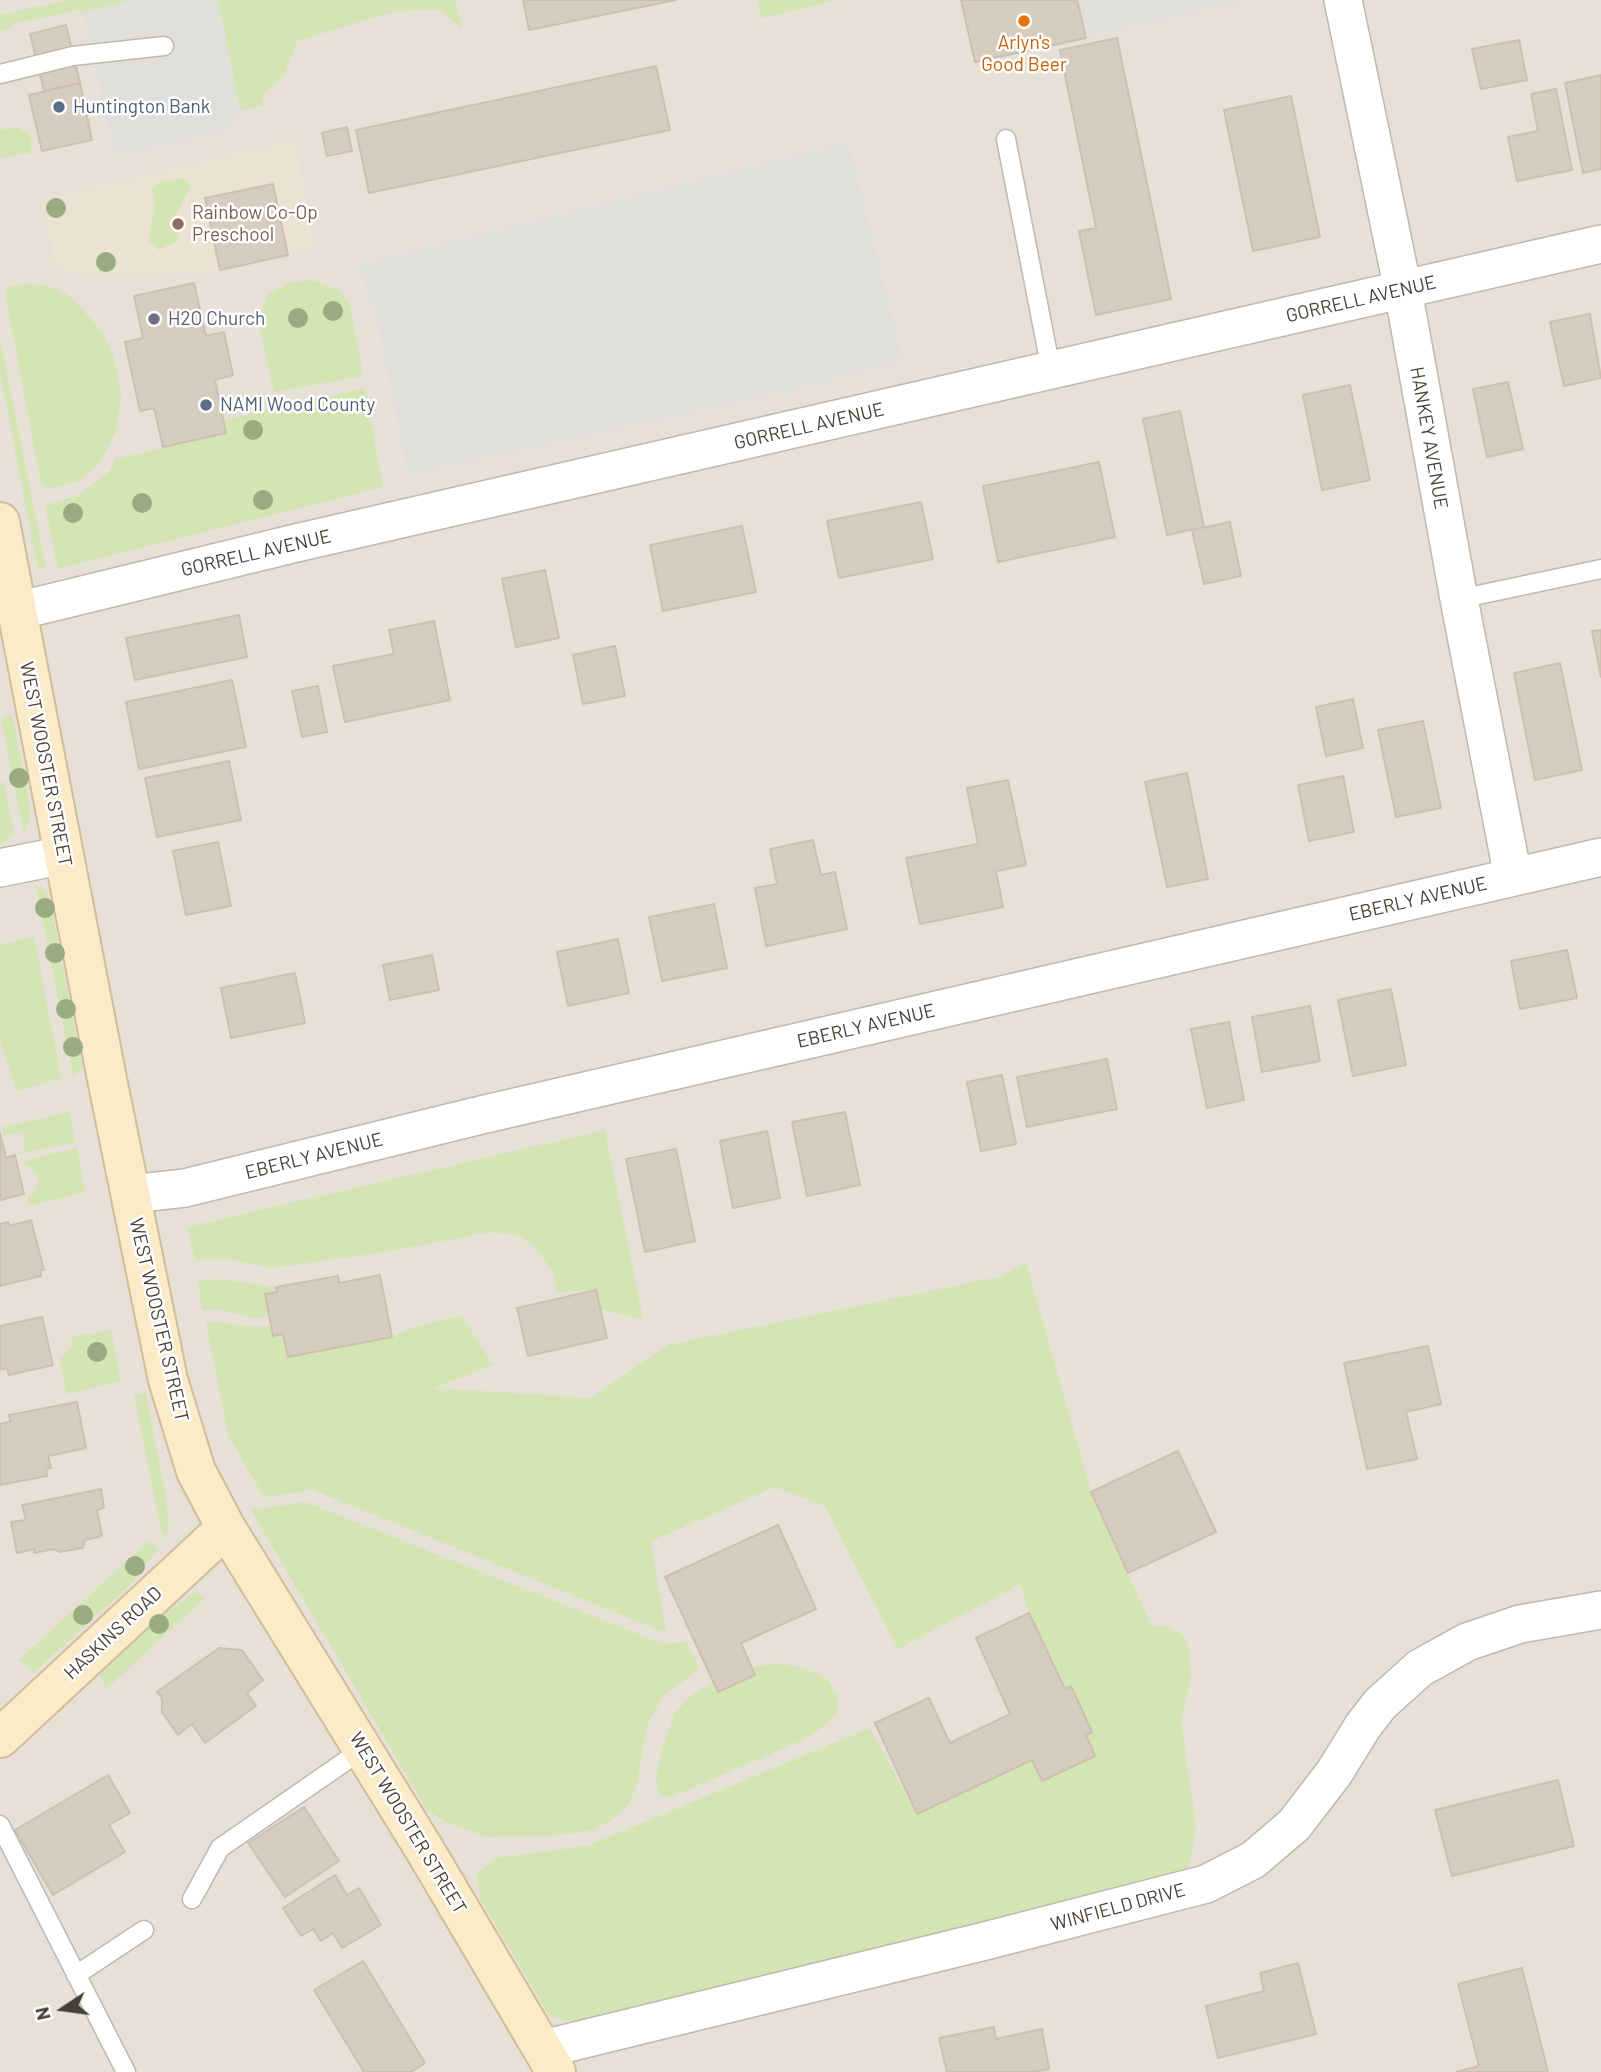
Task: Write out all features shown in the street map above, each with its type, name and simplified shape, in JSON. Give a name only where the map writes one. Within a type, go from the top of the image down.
[{"type":"main road","name":"WEST WOOSTER STREET","points":[[0,522],[170,1388],[196,1471],[226,1528],[363,1749],[549,2060]]},
{"type":"main road","name":"HASKINS ROAD","points":[[0,1738],[226,1528]]},
{"type":"street","name":"HANKEY AVENUE","points":[[1343,0],[1402,290],[1458,599],[1513,877]]},
{"type":"street","name":"GORRELL AVENUE","points":[[17,611],[296,543],[1601,244]]},
{"type":"street","points":[[0,868],[64,855]]},
{"type":"street","name":"EBERLY AVENUE","points":[[131,1194],[185,1188],[481,1115],[1601,857]]},
{"type":"street","name":"WINFIELD DRIVE","points":[[549,2060],[1206,1884],[1254,1860],[1294,1825],[1334,1773],[1363,1726],[1389,1695],[1420,1668],[1467,1642],[1520,1624],[1601,1610]]},
{"type":"lane","points":[[0,74],[73,56],[164,46]]},
{"type":"lane","points":[[1006,139],[1051,370]]},
{"type":"lane","points":[[1458,599],[1601,569]]},
{"type":"lane","points":[[192,1899],[220,1848],[363,1749]]},
{"type":"lane","points":[[0,1825],[126,2072]]},
{"type":"lane","points":[[76,1975],[144,1930]]},
{"type":"shaded area","points":[[0,0],[1601,0],[1601,2072],[0,2072]]},
{"type":"shaded area","points":[[134,0],[218,0],[240,110],[231,131],[115,157],[83,12]]},
{"type":"shaded area","points":[[1077,0],[1254,0],[1086,38]]},
{"type":"shaded area","name":"Rainbow Co-Op Preschool","points":[[296,140],[312,248],[220,270],[92,277],[56,268],[42,200]]},
{"type":"shaded area","points":[[849,142],[904,361],[793,391],[408,476],[375,309],[356,265]]},
{"type":"green space","points":[[67,0],[134,0],[13,24],[8,30],[0,31],[0,15]]},
{"type":"green space","points":[[218,0],[455,0],[462,29],[440,9],[392,12],[297,41],[284,76],[262,95],[264,106],[240,110]]},
{"type":"green space","points":[[757,0],[839,0],[761,18]]},
{"type":"green space","points":[[17,127],[30,135],[30,153],[0,158],[0,130]]},
{"type":"green space","points":[[181,178],[191,186],[176,213],[179,240],[159,250],[148,240],[155,208],[152,188],[162,181]]},
{"type":"green space","points":[[312,280],[339,290],[350,305],[363,376],[274,392],[258,320],[268,294],[293,282]]},
{"type":"green space","points":[[46,285],[68,295],[93,321],[105,337],[114,357],[121,397],[115,434],[99,463],[79,481],[51,488],[41,484],[5,292],[10,286]]},
{"type":"green space","points":[[0,338],[46,567],[38,569],[0,373]]},
{"type":"green space","points":[[365,388],[383,487],[58,569],[45,505],[77,496],[110,471],[115,459],[226,433],[224,420]]},
{"type":"green space","points":[[12,715],[29,802],[30,819],[24,833],[1,718]]},
{"type":"green space","points":[[4,782],[14,832],[0,844],[0,783]]},
{"type":"green space","points":[[36,885],[44,890],[50,901],[83,1069],[73,1076]]},
{"type":"green space","points":[[34,936],[61,1078],[17,1091],[0,1040],[0,945]]},
{"type":"green space","points":[[70,1112],[75,1142],[15,1155],[25,1149],[24,1135],[18,1132],[3,1135],[3,1127]]},
{"type":"green space","points":[[605,1130],[643,1319],[600,1309],[596,1290],[558,1292],[553,1272],[536,1248],[518,1235],[490,1232],[385,1252],[273,1268],[226,1259],[195,1260],[187,1227]]},
{"type":"green space","points":[[77,1148],[85,1192],[29,1206],[28,1198],[35,1191],[38,1182],[37,1174],[32,1168],[25,1166],[24,1161]]},
{"type":"green space","points":[[1026,1263],[1091,1492],[1152,1627],[1166,1626],[1180,1633],[1188,1643],[1191,1675],[1181,1723],[1196,1826],[1185,1878],[586,2024],[550,2017],[481,1900],[476,1875],[495,1858],[587,1846],[870,1728],[917,1814],[1032,1760],[1042,1781],[1095,1756],[1086,1735],[1092,1732],[1070,1686],[1065,1689],[1029,1613],[1020,1584],[898,1649],[825,1506],[775,1487],[651,1541],[666,1633],[313,1490],[264,1497],[228,1435],[206,1323],[271,1326],[273,1336],[283,1334],[288,1357],[392,1337],[418,1326],[461,1315],[493,1365],[433,1388],[591,1398],[668,1345],[1003,1276]]},
{"type":"green space","points":[[218,1279],[276,1287],[277,1292],[265,1294],[269,1316],[255,1318],[219,1309],[202,1310],[198,1281]]},
{"type":"green space","points":[[111,1330],[121,1381],[66,1394],[60,1360],[73,1345],[71,1337]]},
{"type":"green space","points":[[146,1394],[165,1491],[169,1522],[166,1541],[160,1527],[134,1395]]},
{"type":"green space","points":[[305,1502],[663,1644],[686,1642],[700,1668],[662,1697],[647,1726],[637,1784],[628,1805],[615,1818],[594,1830],[550,1836],[487,1837],[448,1823],[427,1810],[251,1510]]},
{"type":"green space","points":[[149,1541],[158,1549],[129,1586],[34,1672],[19,1660]]},
{"type":"green space","points":[[196,1591],[204,1599],[106,1689],[98,1671],[140,1632]]},
{"type":"green space","points":[[780,1663],[809,1670],[827,1679],[837,1696],[837,1712],[825,1725],[803,1740],[671,1797],[659,1796],[656,1776],[662,1748],[676,1712],[692,1695],[714,1682],[755,1675],[752,1667]]},
{"type":"building","points":[[523,0],[676,0],[529,30]]},
{"type":"building","name":"Arlyn's Good Beer","points":[[961,0],[1077,0],[1086,38],[975,62]]},
{"type":"building","points":[[66,25],[80,83],[44,91],[30,34]]},
{"type":"building","points":[[1117,38],[1171,299],[1096,315],[1079,231],[1096,228],[1060,50]]},
{"type":"building","points":[[1519,40],[1527,80],[1481,89],[1472,49]]},
{"type":"building","points":[[656,66],[670,130],[369,193],[356,130]]},
{"type":"building","points":[[1601,75],[1601,169],[1583,173],[1565,83]]},
{"type":"building","name":"Huntington Bank","points":[[80,83],[92,140],[42,151],[29,95]]},
{"type":"building","points":[[1556,89],[1572,170],[1517,181],[1508,137],[1538,131],[1531,94]]},
{"type":"building","points":[[1291,96],[1320,237],[1253,251],[1224,110]]},
{"type":"building","points":[[347,127],[352,151],[327,156],[322,133]]},
{"type":"building","points":[[273,184],[288,255],[220,270],[205,198]]},
{"type":"building","points":[[194,283],[206,336],[224,332],[233,375],[215,380],[226,433],[163,447],[154,408],[140,411],[125,342],[143,338],[134,296]]},
{"type":"building","points":[[1590,314],[1601,378],[1564,386],[1550,322]]},
{"type":"building","points":[[1508,382],[1523,449],[1487,457],[1473,389]]},
{"type":"building","points":[[1350,385],[1370,480],[1322,490],[1303,395]]},
{"type":"building","points":[[1180,411],[1204,527],[1167,535],[1143,419]]},
{"type":"building","points":[[1099,462],[1115,537],[998,562],[983,486]]},
{"type":"building","points":[[921,502],[933,559],[839,578],[827,521]]},
{"type":"building","points":[[1230,522],[1241,576],[1204,584],[1192,530]]},
{"type":"building","points":[[742,526],[756,592],[663,611],[650,545]]},
{"type":"building","points":[[545,570],[559,638],[516,647],[502,579]]},
{"type":"building","points":[[239,615],[247,657],[135,680],[126,638]]},
{"type":"building","points":[[434,621],[450,700],[345,722],[333,666],[394,654],[389,630]]},
{"type":"building","points":[[1601,630],[1601,677],[1592,631]]},
{"type":"building","points":[[615,646],[625,696],[583,704],[573,655]]},
{"type":"building","points":[[1560,663],[1582,770],[1535,780],[1514,673]]},
{"type":"building","points":[[232,680],[246,747],[139,769],[126,702]]},
{"type":"building","points":[[318,686],[327,732],[302,737],[292,691]]},
{"type":"building","points":[[1353,699],[1363,748],[1326,756],[1316,707]]},
{"type":"building","points":[[1423,721],[1441,808],[1396,817],[1378,730]]},
{"type":"building","points":[[229,761],[241,820],[157,837],[145,778]]},
{"type":"building","points":[[1187,773],[1208,879],[1167,887],[1145,782]]},
{"type":"building","points":[[1343,776],[1354,832],[1309,841],[1298,785]]},
{"type":"building","points":[[1008,780],[1026,865],[996,871],[1003,907],[920,924],[906,858],[978,844],[967,788]]},
{"type":"building","points":[[813,840],[821,875],[835,872],[847,929],[766,946],[755,888],[777,884],[770,849]]},
{"type":"building","points":[[218,842],[231,906],[186,915],[173,851]]},
{"type":"building","points":[[714,904],[727,968],[662,981],[649,917]]},
{"type":"building","points":[[618,939],[629,993],[568,1006],[557,952]]},
{"type":"building","points":[[1567,950],[1577,998],[1520,1009],[1511,961]]},
{"type":"building","points":[[432,955],[439,990],[390,1000],[383,965]]},
{"type":"building","points":[[295,973],[305,1023],[231,1038],[221,988]]},
{"type":"building","points":[[1391,989],[1406,1065],[1353,1076],[1338,1000]]},
{"type":"building","points":[[1310,1006],[1320,1061],[1262,1072],[1252,1017]]},
{"type":"building","points":[[1229,1022],[1244,1100],[1207,1108],[1191,1029]]},
{"type":"building","points":[[1107,1059],[1117,1109],[1027,1127],[1017,1077]]},
{"type":"building","points":[[1002,1075],[1016,1144],[981,1151],[967,1082]]},
{"type":"building","points":[[845,1112],[860,1185],[807,1196],[792,1122]]},
{"type":"building","points":[[767,1131],[780,1198],[733,1208],[720,1141]]},
{"type":"building","points":[[0,1133],[6,1158],[15,1155],[24,1194],[0,1200]]},
{"type":"building","points":[[676,1149],[695,1241],[645,1252],[626,1159]]},
{"type":"building","points":[[31,1220],[44,1270],[40,1270],[41,1276],[0,1286],[0,1224],[8,1222],[9,1226]]},
{"type":"building","points":[[380,1275],[392,1337],[288,1357],[283,1334],[273,1336],[265,1294],[277,1292],[276,1287],[338,1276],[339,1283]]},
{"type":"building","points":[[596,1290],[607,1338],[528,1356],[517,1308]]},
{"type":"building","points":[[42,1317],[53,1365],[9,1375],[7,1368],[0,1370],[0,1326]]},
{"type":"building","points":[[1428,1346],[1441,1404],[1406,1412],[1417,1459],[1367,1469],[1344,1363]]},
{"type":"building","points":[[77,1402],[86,1448],[48,1456],[51,1468],[46,1469],[47,1476],[0,1485],[0,1424],[11,1421],[9,1415]]},
{"type":"building","points":[[1178,1451],[1216,1532],[1128,1573],[1091,1492]]},
{"type":"building","points":[[101,1489],[104,1508],[97,1510],[102,1536],[85,1540],[83,1548],[34,1553],[34,1549],[17,1553],[11,1522],[26,1520],[22,1505]]},
{"type":"building","points":[[778,1525],[816,1609],[741,1643],[755,1675],[718,1692],[665,1577]]},
{"type":"building","points":[[1029,1613],[1065,1689],[1071,1686],[1092,1732],[1086,1735],[1095,1756],[1042,1781],[1032,1760],[917,1814],[875,1723],[929,1698],[950,1743],[1010,1714],[976,1638]]},
{"type":"building","points":[[219,1648],[242,1650],[263,1680],[247,1693],[256,1706],[205,1743],[192,1724],[178,1735],[162,1712],[162,1698],[157,1692]]},
{"type":"building","points":[[108,1775],[130,1813],[109,1825],[125,1852],[53,1895],[15,1830]]},
{"type":"building","points":[[1558,1780],[1574,1846],[1452,1876],[1435,1810]]},
{"type":"building","points":[[304,1807],[339,1861],[285,1897],[248,1843]]},
{"type":"building","points":[[335,1875],[347,1895],[359,1888],[381,1925],[342,1948],[333,1933],[321,1941],[313,1929],[301,1936],[283,1908]]},
{"type":"building","points":[[363,1961],[425,2063],[411,2072],[364,2072],[314,1990]]},
{"type":"building","points":[[1298,1963],[1316,2034],[1218,2058],[1206,2006],[1264,1991],[1260,1973]]},
{"type":"building","points":[[1522,1968],[1548,2072],[1456,2072],[1479,2066],[1458,1984]]},
{"type":"building","points":[[994,2027],[996,2039],[1042,2029],[1049,2069],[1033,2072],[947,2072],[939,2038]]},
{"type":"place","name":"Arlyn's Good Beer","points":[[1024,21]]},
{"type":"place","name":"Huntington Bank","points":[[59,107]]},
{"type":"place","name":"Rainbow Co-Op Preschool","points":[[178,224]]},
{"type":"place","name":"H2O Church","points":[[154,319]]},
{"type":"place","name":"NAMI Wood County","points":[[206,405]]}]
